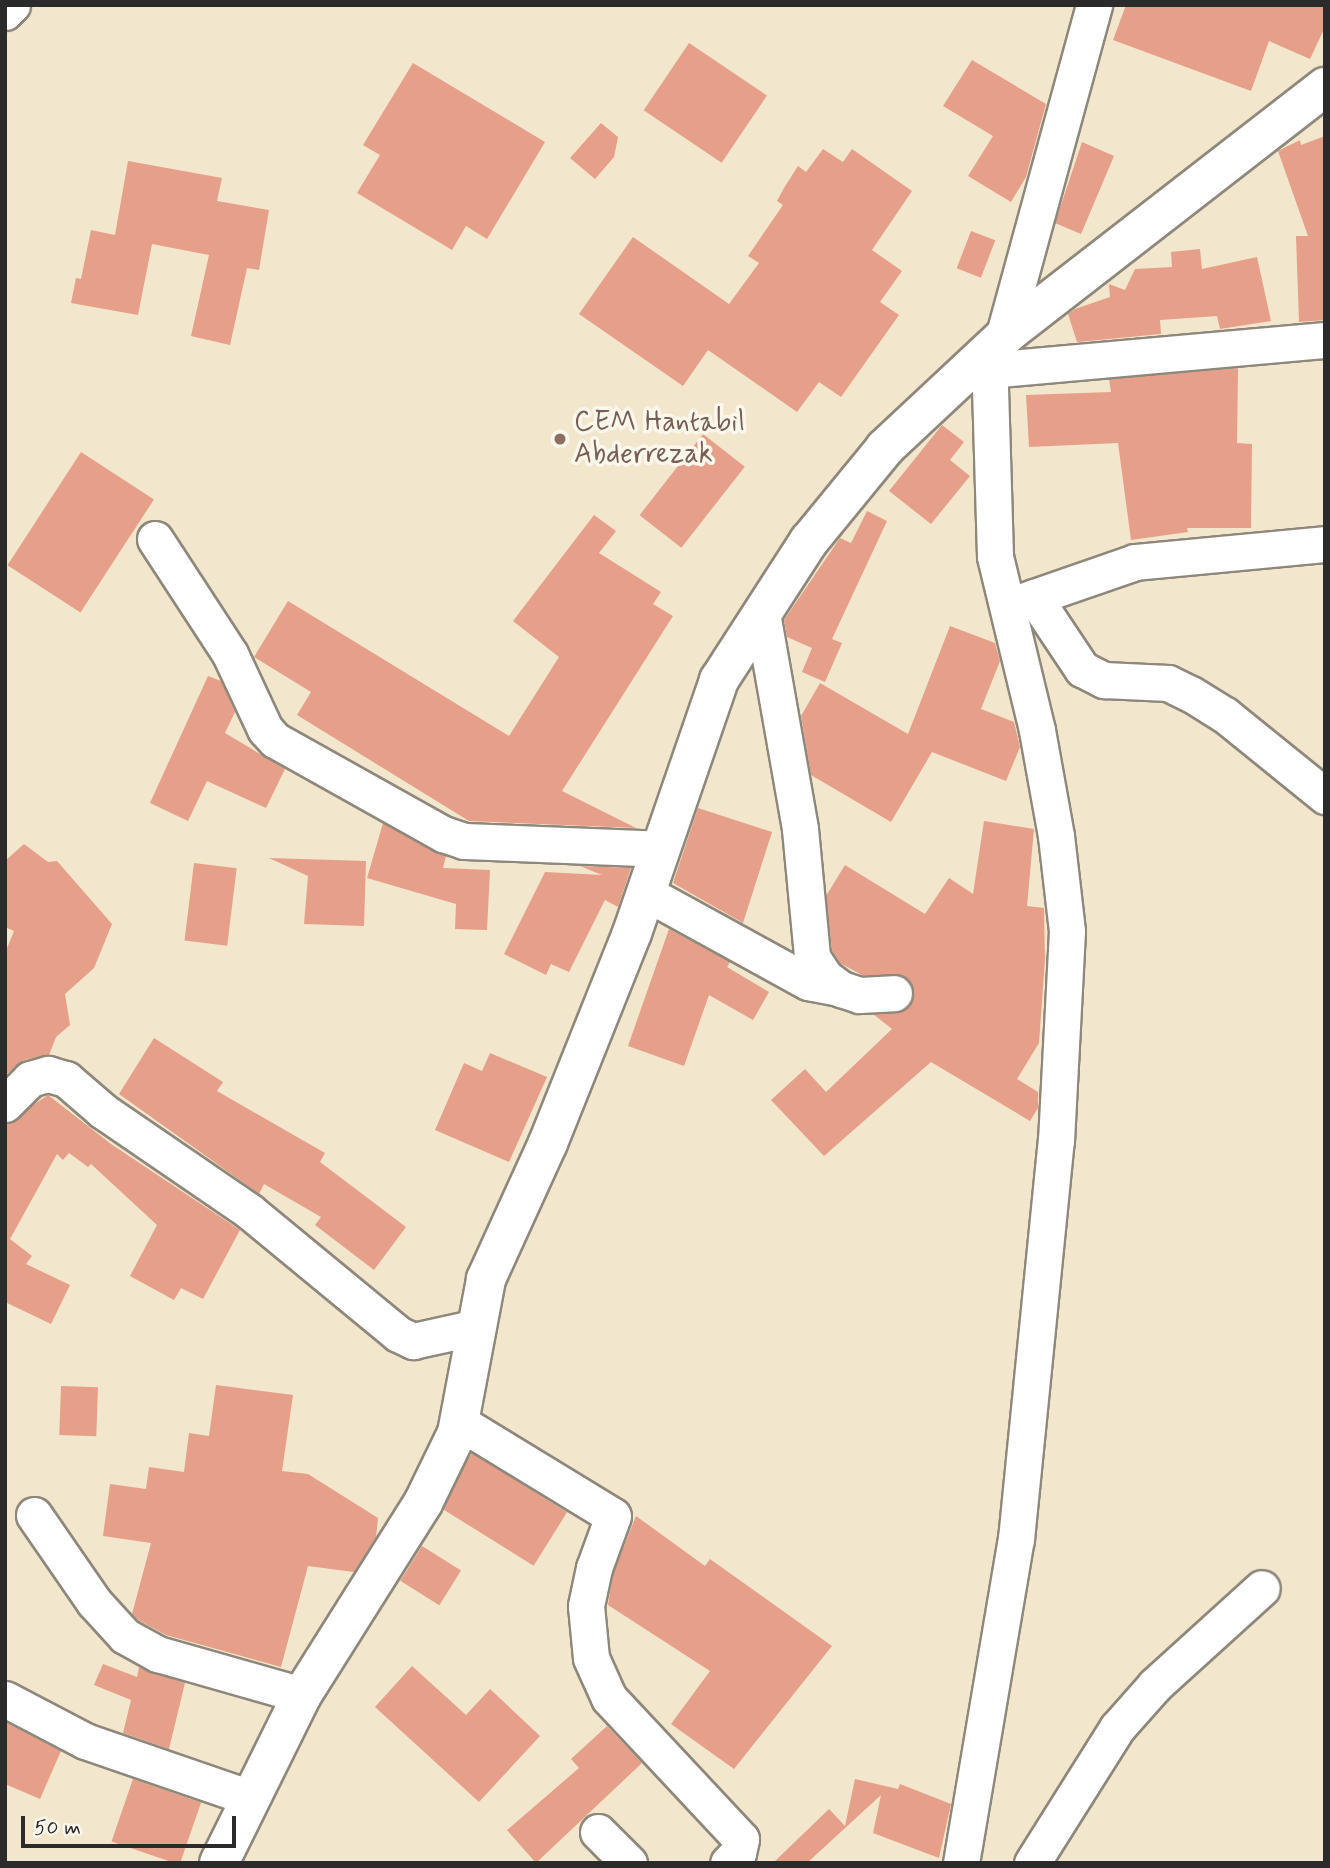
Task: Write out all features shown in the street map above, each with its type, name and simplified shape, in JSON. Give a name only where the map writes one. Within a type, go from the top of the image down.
[{"type":"street","points":[[5,12],[12,5]]},
{"type":"street","points":[[1094,5],[993,353],[995,555],[1021,602],[1082,669],[1104,680],[1168,682],[1191,694],[1225,715],[1325,796]]},
{"type":"street","points":[[222,1861],[302,1695],[423,1503],[459,1422],[486,1279],[548,1143],[646,893],[719,680],[809,541],[885,448],[993,353],[1325,87]]},
{"type":"street","points":[[993,353],[1325,340]]},
{"type":"street","points":[[155,539],[230,654],[265,729],[275,740],[443,834],[464,841],[661,849]]},
{"type":"street","points":[[1021,602],[1135,562],[1325,544]]},
{"type":"street","points":[[961,1863],[1016,1539],[1065,1006],[1067,931],[1056,836],[1021,602]]},
{"type":"street","points":[[762,613],[800,829],[812,957],[825,977],[841,989]]},
{"type":"street","points":[[646,893],[808,982],[859,995],[894,993]]},
{"type":"street","points":[[5,1104],[30,1079],[48,1074],[66,1079],[114,1119],[249,1211],[398,1334],[413,1341],[477,1327]]},
{"type":"street","points":[[459,1422],[613,1516],[594,1568],[586,1606],[591,1658],[609,1698],[741,1839],[738,1853],[728,1863]]},
{"type":"street","points":[[34,1515],[94,1602],[125,1636],[158,1654],[302,1695]]},
{"type":"street","points":[[1032,1863],[1117,1728],[1155,1685],[1262,1588]]},
{"type":"street","points":[[5,1699],[85,1741],[251,1798]]},
{"type":"street","points":[[598,1832],[629,1863]]},
{"type":"building","points":[[1126,5],[1325,5],[1325,27],[1310,59],[1269,41],[1251,91],[1113,40]]},
{"type":"building","points":[[689,43],[767,96],[722,163],[644,110]]},
{"type":"building","points":[[972,60],[1046,104],[1026,177],[1011,202],[968,176],[993,136],[943,106]]},
{"type":"building","points":[[413,63],[545,142],[487,239],[466,226],[452,250],[357,193],[380,155],[363,145]]},
{"type":"building","points":[[601,123],[618,137],[614,157],[595,179],[570,158]]},
{"type":"building","points":[[1325,136],[1325,320],[1299,322],[1296,236],[1308,236],[1278,151],[1300,140],[1301,145]]},
{"type":"building","points":[[1082,142],[1114,156],[1081,234],[1055,223]]},
{"type":"building","points":[[823,149],[843,162],[852,149],[912,191],[872,250],[902,271],[880,302],[899,315],[841,397],[819,382],[797,412],[708,350],[683,386],[579,314],[633,237],[729,304],[759,263],[748,256],[783,205],[777,201],[784,188],[798,166],[806,172]]},
{"type":"building","points":[[128,161],[222,178],[217,201],[269,210],[259,270],[247,268],[230,345],[191,336],[209,255],[152,244],[138,315],[71,303],[76,278],[81,279],[91,230],[115,235]]},
{"type":"building","points":[[971,231],[995,240],[981,278],[957,268]]},
{"type":"building","points":[[1200,249],[1202,269],[1257,257],[1271,321],[1220,329],[1217,316],[1160,320],[1161,334],[1077,342],[1068,314],[1110,297],[1109,284],[1125,290],[1135,269],[1172,267],[1171,252]]},
{"type":"building","points":[[1238,368],[1237,443],[1252,444],[1251,528],[1187,528],[1188,532],[1131,540],[1118,443],[1029,447],[1026,395],[1111,392],[1109,379]]},
{"type":"building","points":[[942,425],[964,442],[950,460],[970,476],[931,524],[889,491]]},
{"type":"building","points":[[703,434],[745,467],[681,548],[640,515]]},
{"type":"building","points":[[81,452],[154,499],[80,613],[7,565]]},
{"type":"building","points":[[867,511],[887,521],[832,639],[842,643],[825,682],[802,672],[812,648],[787,637],[784,620],[840,538],[851,543]]},
{"type":"building","points":[[594,515],[616,531],[599,553],[661,592],[653,604],[673,616],[562,791],[636,828],[469,821],[297,715],[311,692],[254,657],[288,601],[509,736],[559,657],[513,621]]},
{"type":"building","points":[[950,626],[995,643],[1000,661],[981,709],[1014,722],[1020,747],[1006,781],[932,752],[891,822],[811,775],[801,716],[820,683],[908,734]]},
{"type":"building","points":[[208,676],[221,681],[235,712],[225,733],[285,769],[266,808],[207,781],[188,821],[150,803]]},
{"type":"building","points":[[698,808],[772,832],[743,923],[673,883]]},
{"type":"building","points":[[984,821],[1034,829],[1027,906],[1044,908],[1045,960],[1039,1043],[1017,1079],[1038,1092],[1038,1108],[1030,1121],[931,1062],[824,1156],[771,1100],[805,1069],[826,1092],[892,1029],[873,1014],[904,1010],[914,993],[902,975],[862,975],[840,963],[832,950],[826,896],[845,865],[925,914],[949,878],[973,894]]},
{"type":"building","points":[[383,823],[446,856],[443,868],[490,870],[487,930],[455,929],[456,904],[367,878]]},
{"type":"building","points":[[24,844],[48,862],[57,861],[112,924],[94,968],[65,994],[70,1025],[56,1037],[49,1055],[24,1060],[5,1075],[5,953],[14,931],[5,927],[5,861]]},
{"type":"building","points":[[269,858],[366,861],[364,926],[304,924],[308,876]]},
{"type":"building","points":[[194,863],[237,868],[227,946],[184,940]]},
{"type":"building","points":[[580,866],[631,868],[618,907],[605,900],[569,972],[551,964],[546,975],[504,954],[545,872],[602,875]]},
{"type":"building","points":[[669,929],[730,962],[727,967],[769,992],[753,1020],[709,995],[684,1066],[628,1046]]},
{"type":"building","points":[[154,1038],[223,1082],[217,1091],[325,1153],[320,1162],[406,1227],[374,1270],[315,1225],[321,1217],[264,1184],[259,1194],[119,1094]]},
{"type":"building","points":[[490,1053],[547,1077],[509,1162],[435,1130],[464,1063],[482,1071]]},
{"type":"building","points":[[48,1095],[111,1144],[240,1230],[203,1299],[181,1288],[174,1300],[130,1276],[157,1225],[91,1164],[88,1167],[69,1153],[63,1160],[57,1154],[10,1239],[32,1256],[26,1264],[70,1285],[51,1324],[5,1302],[5,1124]]},
{"type":"building","points":[[216,1385],[293,1395],[282,1471],[308,1474],[378,1518],[376,1537],[354,1572],[308,1566],[281,1667],[166,1635],[138,1620],[132,1614],[151,1543],[103,1536],[110,1484],[146,1489],[149,1467],[184,1472],[189,1433],[209,1436]]},
{"type":"building","points":[[61,1386],[98,1387],[96,1436],[59,1435]]},
{"type":"building","points":[[472,1453],[567,1512],[534,1566],[439,1506]]},
{"type":"building","points":[[636,1516],[705,1566],[710,1559],[832,1646],[734,1769],[671,1724],[710,1671],[608,1605],[613,1574]]},
{"type":"building","points":[[422,1546],[461,1570],[439,1605],[400,1581]]},
{"type":"building","points":[[103,1664],[137,1677],[139,1667],[185,1683],[169,1749],[123,1733],[131,1700],[94,1685]]},
{"type":"building","points":[[412,1666],[466,1715],[490,1689],[540,1736],[479,1802],[375,1707]]},
{"type":"building","points":[[5,1722],[61,1751],[40,1799],[5,1784]]},
{"type":"building","points":[[607,1726],[642,1763],[536,1863],[507,1830],[579,1768],[571,1759]]},
{"type":"building","points":[[133,1779],[201,1802],[180,1863],[112,1841]]},
{"type":"building","points":[[855,1779],[898,1789],[900,1784],[951,1804],[939,1858],[873,1833],[881,1795],[807,1863],[773,1863],[829,1809],[845,1826]]},
{"type":"place","name":"CEM Hantabil Abderrezak","points":[[560,439]]}]
